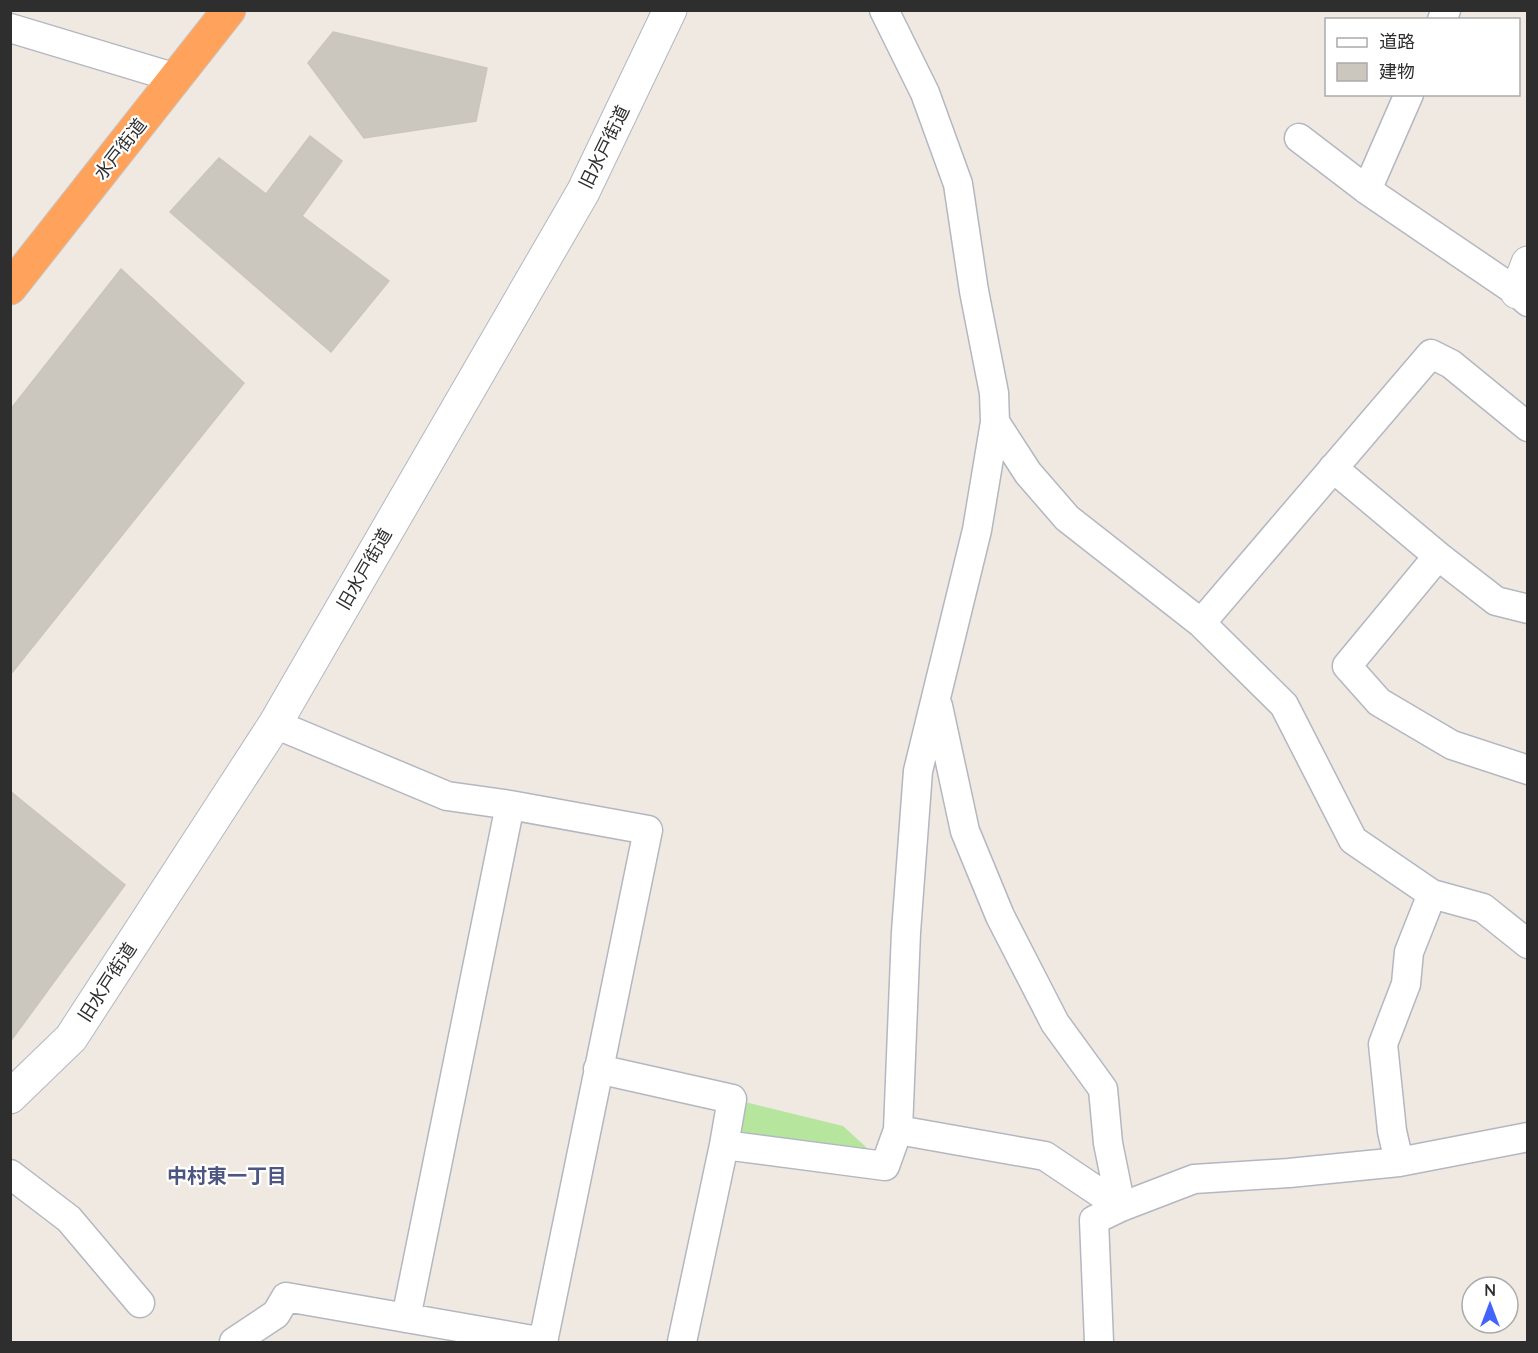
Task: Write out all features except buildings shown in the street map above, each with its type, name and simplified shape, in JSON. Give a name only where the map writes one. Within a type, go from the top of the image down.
[{"type":"highway","name":"水戸街道","points":[[10,288],[229,10]]},
{"type":"street","name":"旧水戸街道","points":[[10,1097],[71,1038],[275,724],[583,192],[670,10]]},
{"type":"street","points":[[724,1145],[885,1166],[898,1130],[906,932],[918,771],[977,530],[995,422],[994,393],[974,291],[958,184],[925,93],[884,10]]},
{"type":"street","points":[[10,28],[176,78]]},
{"type":"street","points":[[1367,190],[1408,96]]},
{"type":"street","points":[[1299,138],[1367,190],[1524,286]]},
{"type":"street","points":[[1201,623],[1431,354],[1451,364],[1527,427]]},
{"type":"street","points":[[995,422],[1028,473],[1067,518],[1201,623],[1284,705],[1353,840],[1432,894],[1483,908],[1527,944]]},
{"type":"street","points":[[1333,468],[1438,556],[1496,601],[1527,609]]},
{"type":"street","points":[[1438,556],[1347,666],[1379,702],[1452,746],[1527,770]]},
{"type":"street","points":[[936,698],[965,831],[1000,916],[1054,1023],[1103,1089],[1108,1143],[1121,1207]]},
{"type":"street","points":[[234,1342],[276,1314],[286,1297],[543,1342],[648,830],[447,796],[275,724]]},
{"type":"street","points":[[406,1318],[510,805]]},
{"type":"street","points":[[1399,1162],[1392,1131],[1383,1044],[1406,984],[1410,952],[1432,894]]},
{"type":"street","points":[[598,1069],[732,1099],[682,1342]]},
{"type":"street","points":[[898,1130],[1045,1156],[1121,1207]]},
{"type":"street","points":[[1099,1342],[1094,1220],[1121,1207],[1194,1179],[1289,1173],[1399,1162],[1527,1137]]},
{"type":"street","points":[[10,1174],[69,1220],[140,1304]]},
{"type":"green space","points":[[741,1101],[843,1126],[879,1159],[732,1140]]},
{"type":"district","name":"中村東一丁目","points":[[227,1175]]}]
